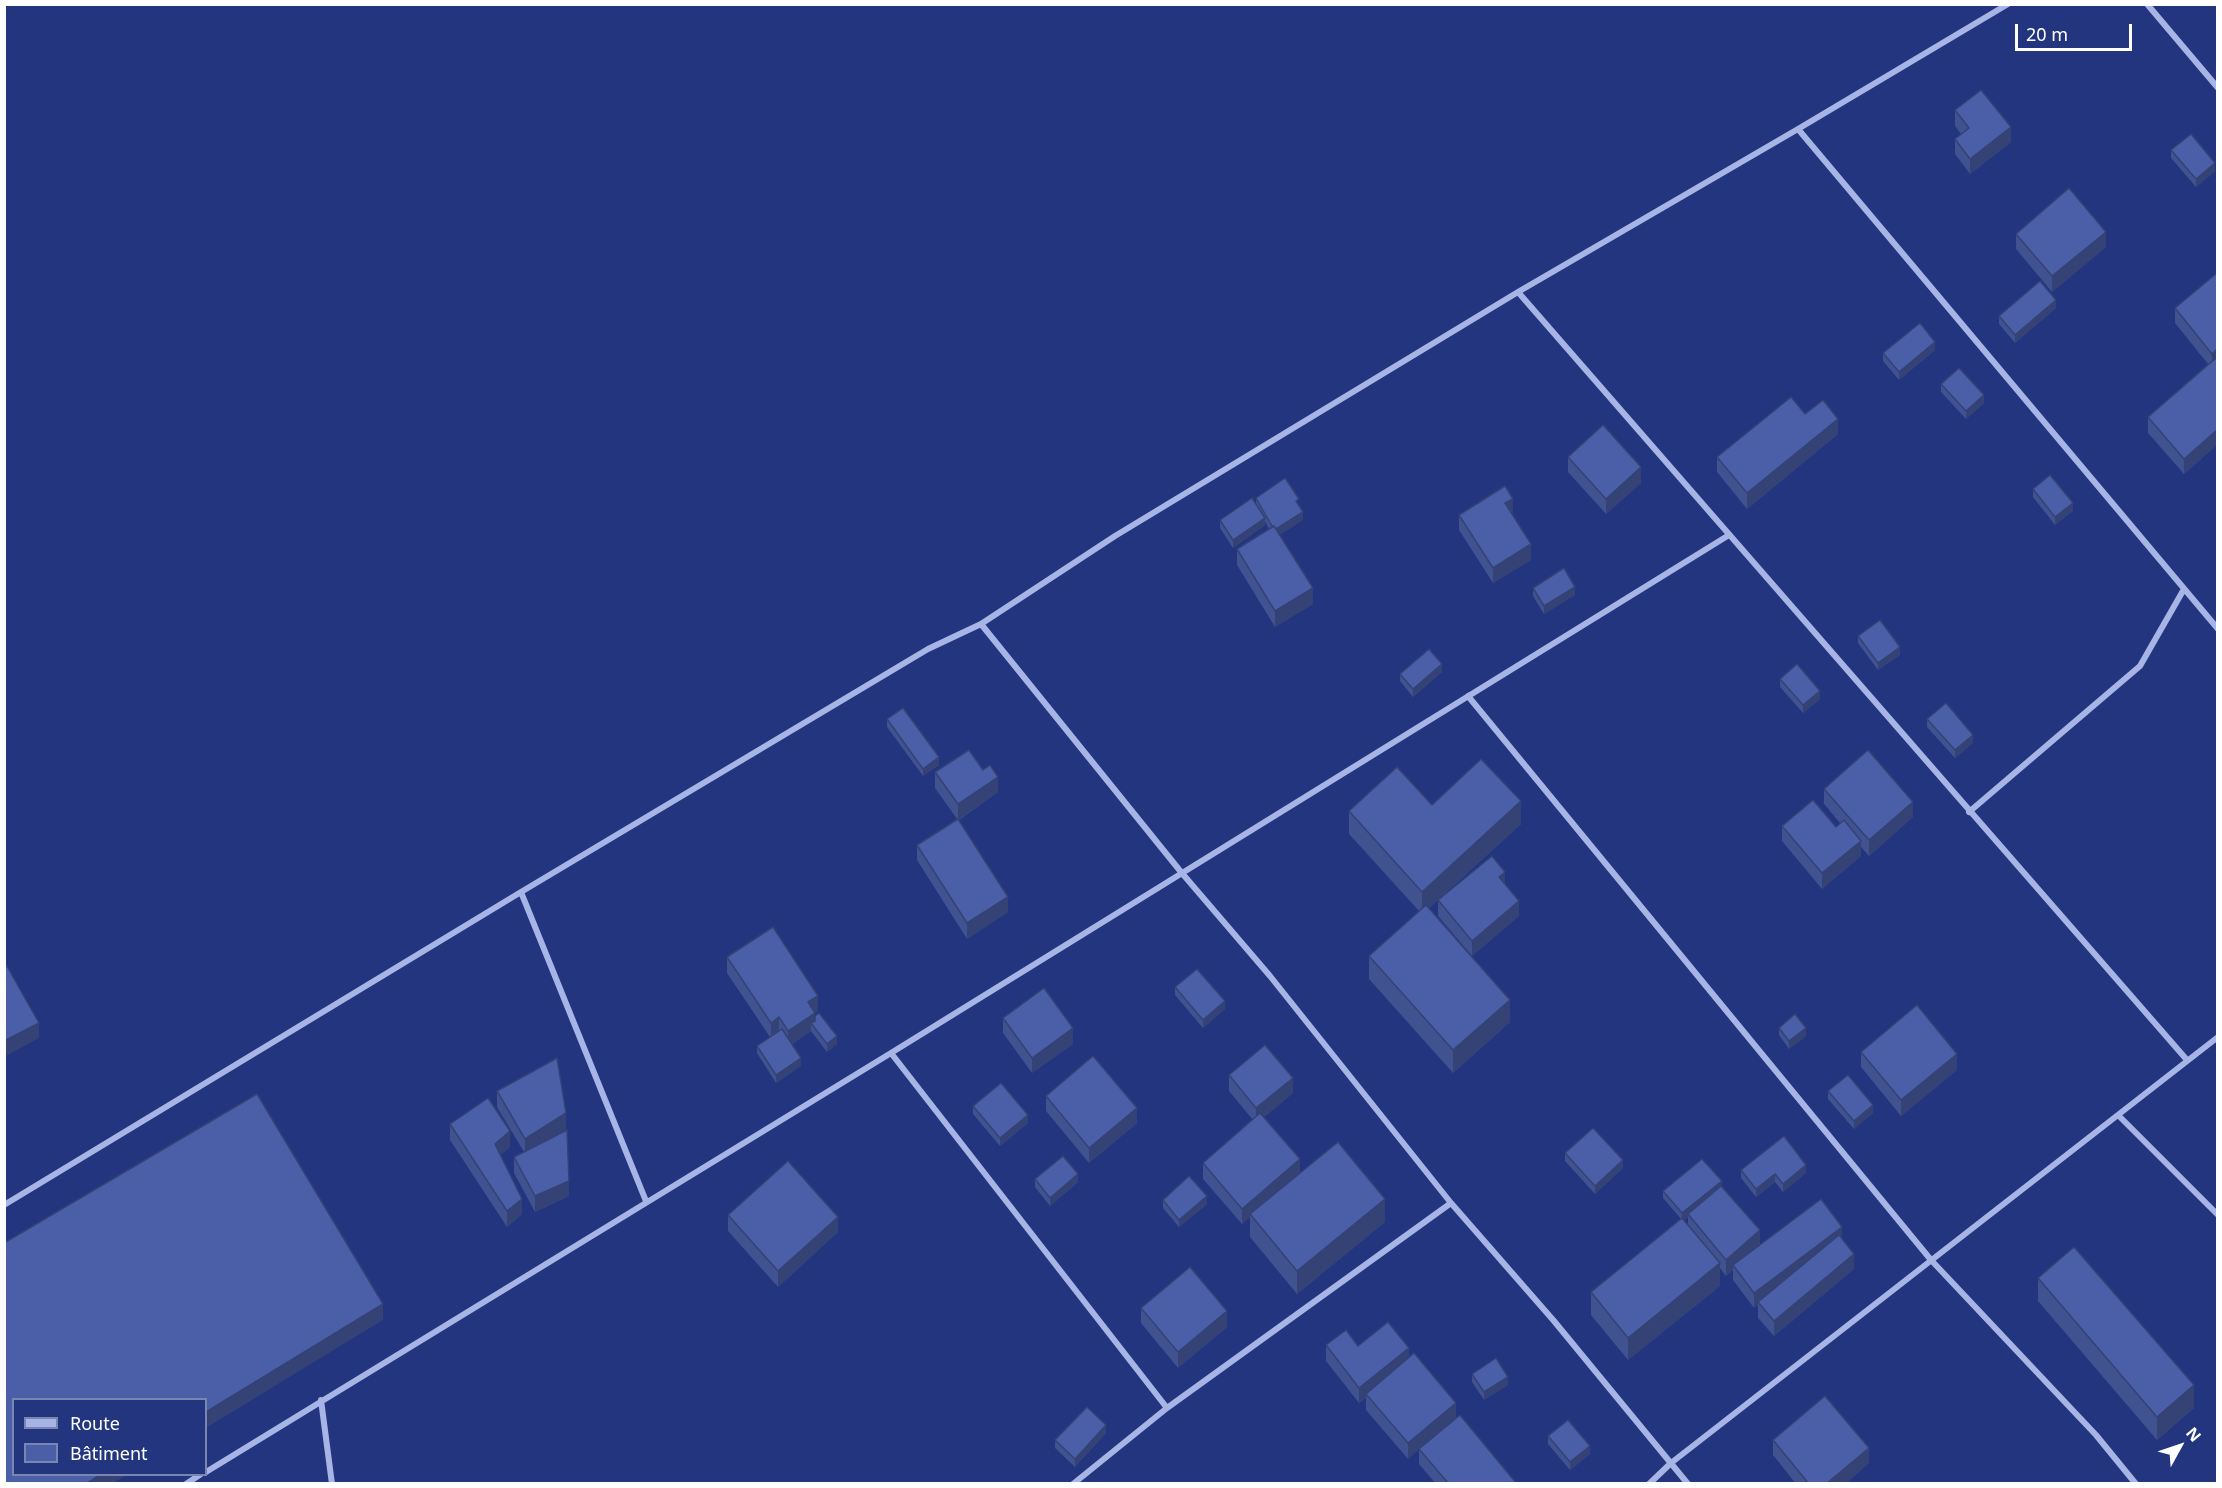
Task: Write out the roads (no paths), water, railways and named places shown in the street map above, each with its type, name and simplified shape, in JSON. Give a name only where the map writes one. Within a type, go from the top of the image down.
[{"type":"street","points":[[4,1205],[928,649],[981,624],[1115,536],[1518,292],[2008,4]]},
{"type":"street","points":[[2147,4],[2217,88]]},
{"type":"street","points":[[1798,129],[2217,629]]},
{"type":"street","points":[[1518,292],[2187,1060]]},
{"type":"street","points":[[207,1471],[891,1053],[1729,535]]},
{"type":"street","points":[[1969,812],[2140,666],[2184,589]]},
{"type":"street","points":[[981,624],[1181,872],[1270,976],[1451,1203],[1554,1321],[1688,1484]]},
{"type":"street","points":[[1468,696],[1931,1260],[2096,1436],[2136,1484]]},
{"type":"street","points":[[521,892],[646,1201]]},
{"type":"street","points":[[1649,1484],[1671,1463],[2217,1037]]},
{"type":"street","points":[[891,1053],[1167,1408]]},
{"type":"street","points":[[2118,1115],[2217,1215]]},
{"type":"street","points":[[1073,1484],[1167,1408],[1451,1203]]},
{"type":"street","points":[[321,1400],[332,1484]]}]
